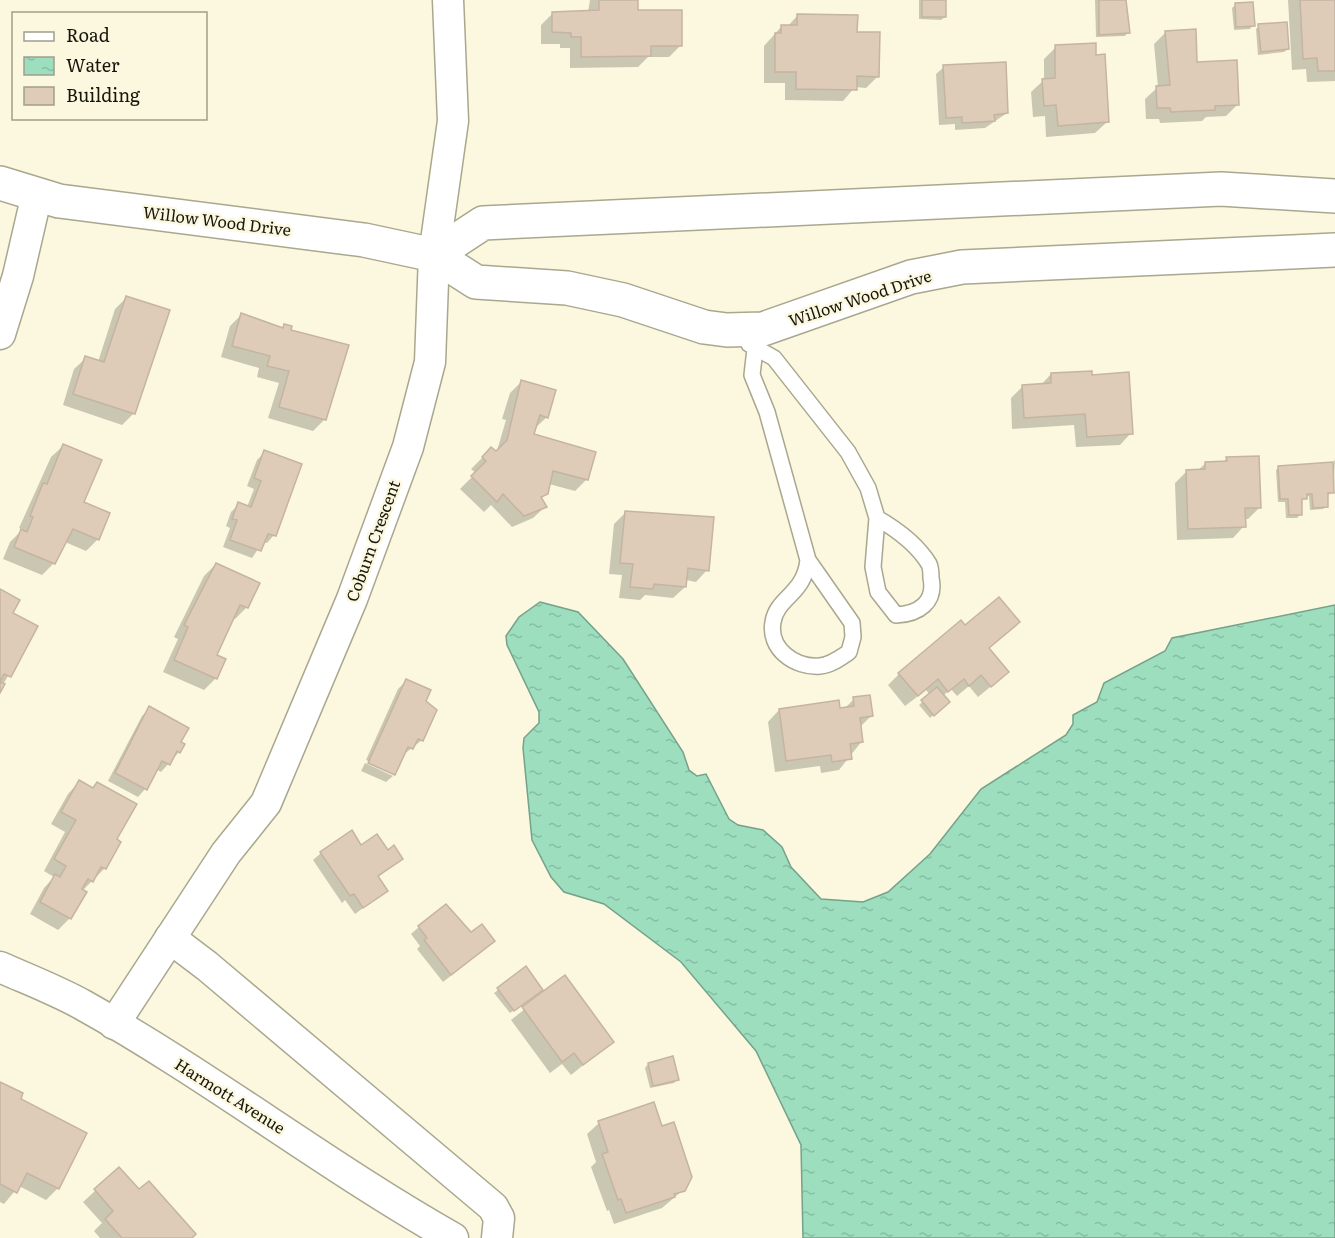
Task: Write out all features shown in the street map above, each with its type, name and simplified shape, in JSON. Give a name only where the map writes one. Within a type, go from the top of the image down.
[{"type":"street","name":"Coburn Crescent","points":[[114,1024],[226,854],[266,803],[352,599],[408,447],[430,362],[434,255],[453,121],[448,0]]},
{"type":"street","name":"Willow Wood Drive","points":[[0,183],[59,201],[364,240],[434,255],[476,282],[567,288],[622,300],[746,340],[763,329],[911,278],[962,267],[1335,250]]},
{"type":"street","points":[[434,255],[483,223],[1221,189],[1268,190],[1335,196]]},
{"type":"street","points":[[0,334],[18,276],[37,194]]},
{"type":"street","points":[[170,938],[207,966],[493,1207],[499,1218],[497,1238]]},
{"type":"street","name":"Harmott Avenue","points":[[0,966],[82,1004],[276,1124],[391,1203],[453,1238]]},
{"type":"lane","points":[[746,340],[774,358],[848,452],[868,488],[877,518],[873,567],[878,592],[897,615],[911,614],[924,606],[933,590],[929,565],[900,531],[877,518]]},
{"type":"lane","points":[[746,340],[752,375],[767,412],[808,560],[852,623],[853,637],[849,652],[838,660],[820,666],[802,664],[786,656],[774,642],[772,622],[778,607],[798,588],[806,573],[808,560]]},
{"type":"water","points":[[540,602],[578,612],[623,659],[683,752],[689,770],[697,776],[706,774],[729,819],[738,825],[763,830],[782,847],[791,867],[821,899],[863,902],[888,892],[930,854],[981,789],[1066,735],[1073,724],[1073,715],[1097,702],[1104,683],[1165,651],[1172,638],[1335,605],[1335,1238],[803,1238],[801,1145],[756,1051],[681,962],[604,904],[564,892],[551,877],[532,840],[523,748],[524,738],[539,723],[539,712],[507,645],[506,636],[519,617]]},
{"type":"building","points":[[599,0],[638,0],[638,10],[682,10],[682,46],[651,46],[651,56],[581,57],[581,37],[571,37],[571,33],[552,32],[552,12],[599,10]]},
{"type":"building","points":[[922,0],[946,0],[946,17],[922,17]]},
{"type":"building","points":[[1099,0],[1126,0],[1130,33],[1099,35]]},
{"type":"building","points":[[1300,0],[1335,0],[1335,71],[1318,71],[1317,58],[1303,59]]},
{"type":"building","points":[[1253,2],[1255,26],[1236,27],[1235,3]]},
{"type":"building","points":[[797,14],[858,15],[857,32],[880,32],[879,77],[857,76],[857,90],[796,89],[796,72],[775,72],[775,33],[781,33],[781,25],[797,25]]},
{"type":"building","points":[[1287,22],[1289,49],[1261,52],[1258,24]]},
{"type":"building","points":[[1196,29],[1197,62],[1237,60],[1239,105],[1215,106],[1215,110],[1171,112],[1170,108],[1157,108],[1156,86],[1170,85],[1165,31]]},
{"type":"building","points":[[1096,43],[1096,55],[1105,54],[1109,122],[1058,126],[1056,105],[1044,106],[1042,79],[1055,78],[1055,45]]},
{"type":"building","points":[[1006,62],[1008,113],[994,115],[995,121],[962,123],[962,117],[946,118],[943,65]]},
{"type":"building","points":[[126,296],[170,310],[135,414],[73,394],[85,356],[104,362]]},
{"type":"building","points":[[241,313],[283,328],[284,324],[292,326],[291,330],[349,345],[326,420],[279,407],[289,371],[267,366],[270,356],[232,346]]},
{"type":"building","points":[[1092,371],[1092,375],[1129,372],[1133,434],[1087,437],[1085,414],[1024,418],[1022,385],[1051,383],[1051,373]]},
{"type":"building","points":[[521,380],[556,390],[548,418],[540,415],[534,434],[596,452],[588,480],[553,471],[548,494],[541,497],[547,507],[524,516],[503,494],[497,502],[471,476],[486,461],[482,457],[491,447],[496,451],[507,440]]},
{"type":"building","points":[[63,444],[102,460],[84,502],[110,513],[99,540],[73,529],[55,564],[14,547],[21,529],[27,532],[33,517],[30,516],[43,483],[47,484]]},
{"type":"building","points":[[264,450],[302,464],[276,536],[268,534],[261,551],[230,540],[237,520],[232,519],[238,502],[251,507],[261,481],[254,478]]},
{"type":"building","points":[[1259,456],[1261,508],[1245,508],[1246,527],[1188,529],[1186,470],[1205,469],[1205,462],[1227,461],[1226,457]]},
{"type":"building","points":[[1333,462],[1334,493],[1328,493],[1328,507],[1313,508],[1312,494],[1307,494],[1307,499],[1302,499],[1302,515],[1289,515],[1288,499],[1280,499],[1278,466]]},
{"type":"building","points":[[625,511],[714,517],[709,571],[688,568],[686,587],[654,584],[653,589],[630,587],[633,564],[620,563]]},
{"type":"building","points":[[216,563],[260,583],[248,608],[240,605],[217,655],[226,659],[217,679],[174,660],[188,627],[184,625]]},
{"type":"building","points":[[0,589],[20,600],[13,613],[38,626],[11,677],[4,674],[0,682]]},
{"type":"building","points":[[999,597],[1020,622],[989,648],[1009,672],[991,687],[981,675],[969,686],[964,679],[948,692],[938,679],[918,696],[898,673],[961,620],[965,625]]},
{"type":"building","points":[[406,679],[431,690],[426,701],[437,710],[423,741],[418,739],[413,749],[408,747],[395,775],[368,763]]},
{"type":"building","points":[[0,682],[5,684],[0,693]]},
{"type":"building","points":[[937,687],[950,702],[934,716],[921,700]]},
{"type":"building","points":[[870,695],[873,716],[860,718],[863,742],[850,744],[852,759],[832,762],[831,755],[786,761],[779,709],[839,700],[840,708],[854,706],[853,697]]},
{"type":"building","points":[[149,706],[189,728],[181,742],[185,744],[180,753],[177,751],[170,765],[162,761],[147,790],[115,773]]},
{"type":"building","points":[[79,780],[93,788],[97,782],[137,804],[117,839],[121,842],[106,869],[101,867],[93,882],[88,879],[82,889],[87,892],[71,919],[40,902],[55,874],[60,877],[66,866],[54,859],[76,820],[61,812]]},
{"type":"building","points":[[352,830],[361,845],[377,834],[388,850],[394,845],[403,859],[378,876],[388,891],[363,908],[354,894],[350,896],[320,852]]},
{"type":"building","points":[[446,904],[471,932],[482,924],[495,941],[451,975],[424,940],[427,938],[418,926]]},
{"type":"building","points":[[526,966],[543,990],[514,1011],[497,988]]},
{"type":"building","points":[[565,975],[614,1042],[583,1065],[574,1053],[562,1062],[522,1007]]},
{"type":"building","points":[[673,1056],[679,1080],[653,1086],[648,1063]]},
{"type":"building","points":[[0,1082],[23,1093],[21,1099],[87,1133],[59,1189],[27,1173],[17,1193],[0,1184]]},
{"type":"building","points":[[654,1102],[662,1126],[674,1122],[692,1177],[685,1191],[674,1194],[675,1197],[626,1213],[621,1199],[618,1200],[602,1154],[608,1152],[598,1121]]},
{"type":"building","points":[[119,1167],[139,1189],[149,1181],[196,1234],[192,1238],[122,1238],[105,1219],[113,1211],[94,1189]]}]
